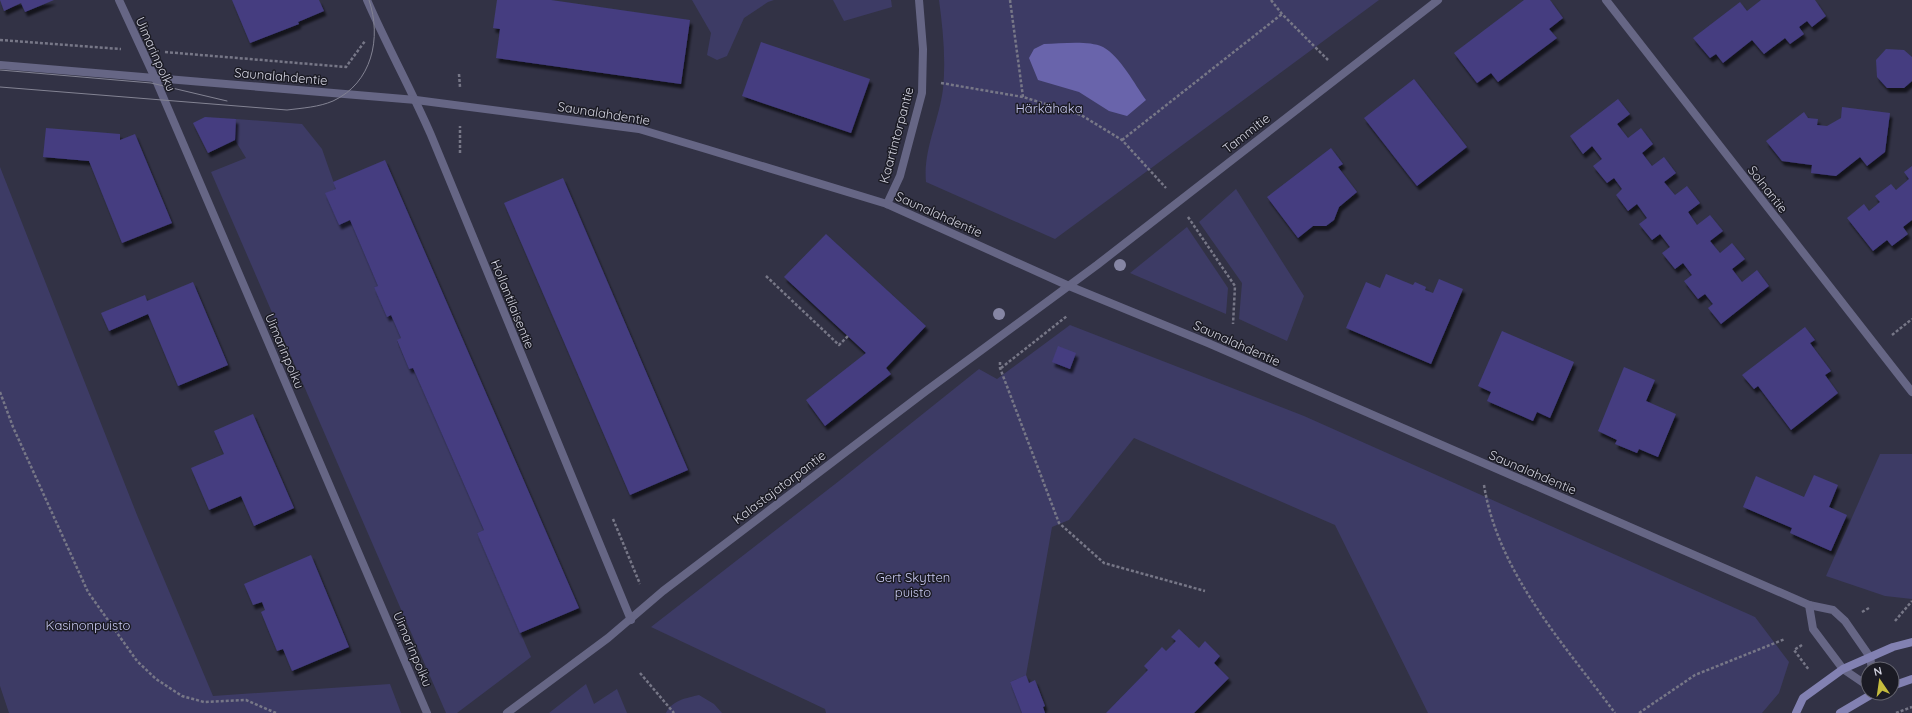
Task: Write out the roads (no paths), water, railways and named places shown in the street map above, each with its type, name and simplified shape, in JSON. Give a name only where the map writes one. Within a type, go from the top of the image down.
[{"type":"main road","points":[[1796,713],[1803,698],[1843,670],[1893,647],[1912,642]]},
{"type":"main road","points":[[1900,683],[1912,679]]},
{"type":"main road","points":[[1840,713],[1860,701]]},
{"type":"street","name":"Uimarinpolku","points":[[119,0],[155,78],[427,713]]},
{"type":"street","name":"Hollantilaisentie","points":[[367,0],[382,35],[416,100],[631,620]]},
{"type":"street","name":"Kaartintorpantie","points":[[887,204],[900,176],[922,93],[923,26],[919,0]]},
{"type":"street","name":"Tammitie","points":[[1069,286],[1438,0]]},
{"type":"street","name":"Solnantie","points":[[1606,0],[1912,392]]},
{"type":"street","name":"Saunalahdentie","points":[[0,65],[416,100],[639,129],[887,204],[1069,286],[1208,343],[1809,605],[1833,610],[1846,621],[1870,657],[1871,661]]},
{"type":"street","name":"Kalastajatorpantie","points":[[507,713],[631,620],[663,591],[998,337],[1069,286]]},
{"type":"street","points":[[1809,605],[1813,630],[1843,670],[1860,681]]},
{"type":"tram line","points":[[0,87],[287,110],[322,105],[333,101],[346,93],[357,83],[365,71],[374,44],[373,15],[369,0]]},
{"type":"tram line","points":[[0,70],[151,83],[227,101]]},
{"type":"park label","name":"Härkähaka","points":[[1049,108]]},
{"type":"park label","name":"Gert Skytten puisto","points":[[913,584]]},
{"type":"park label","name":"Kasinonpuisto","points":[[88,625]]}]
